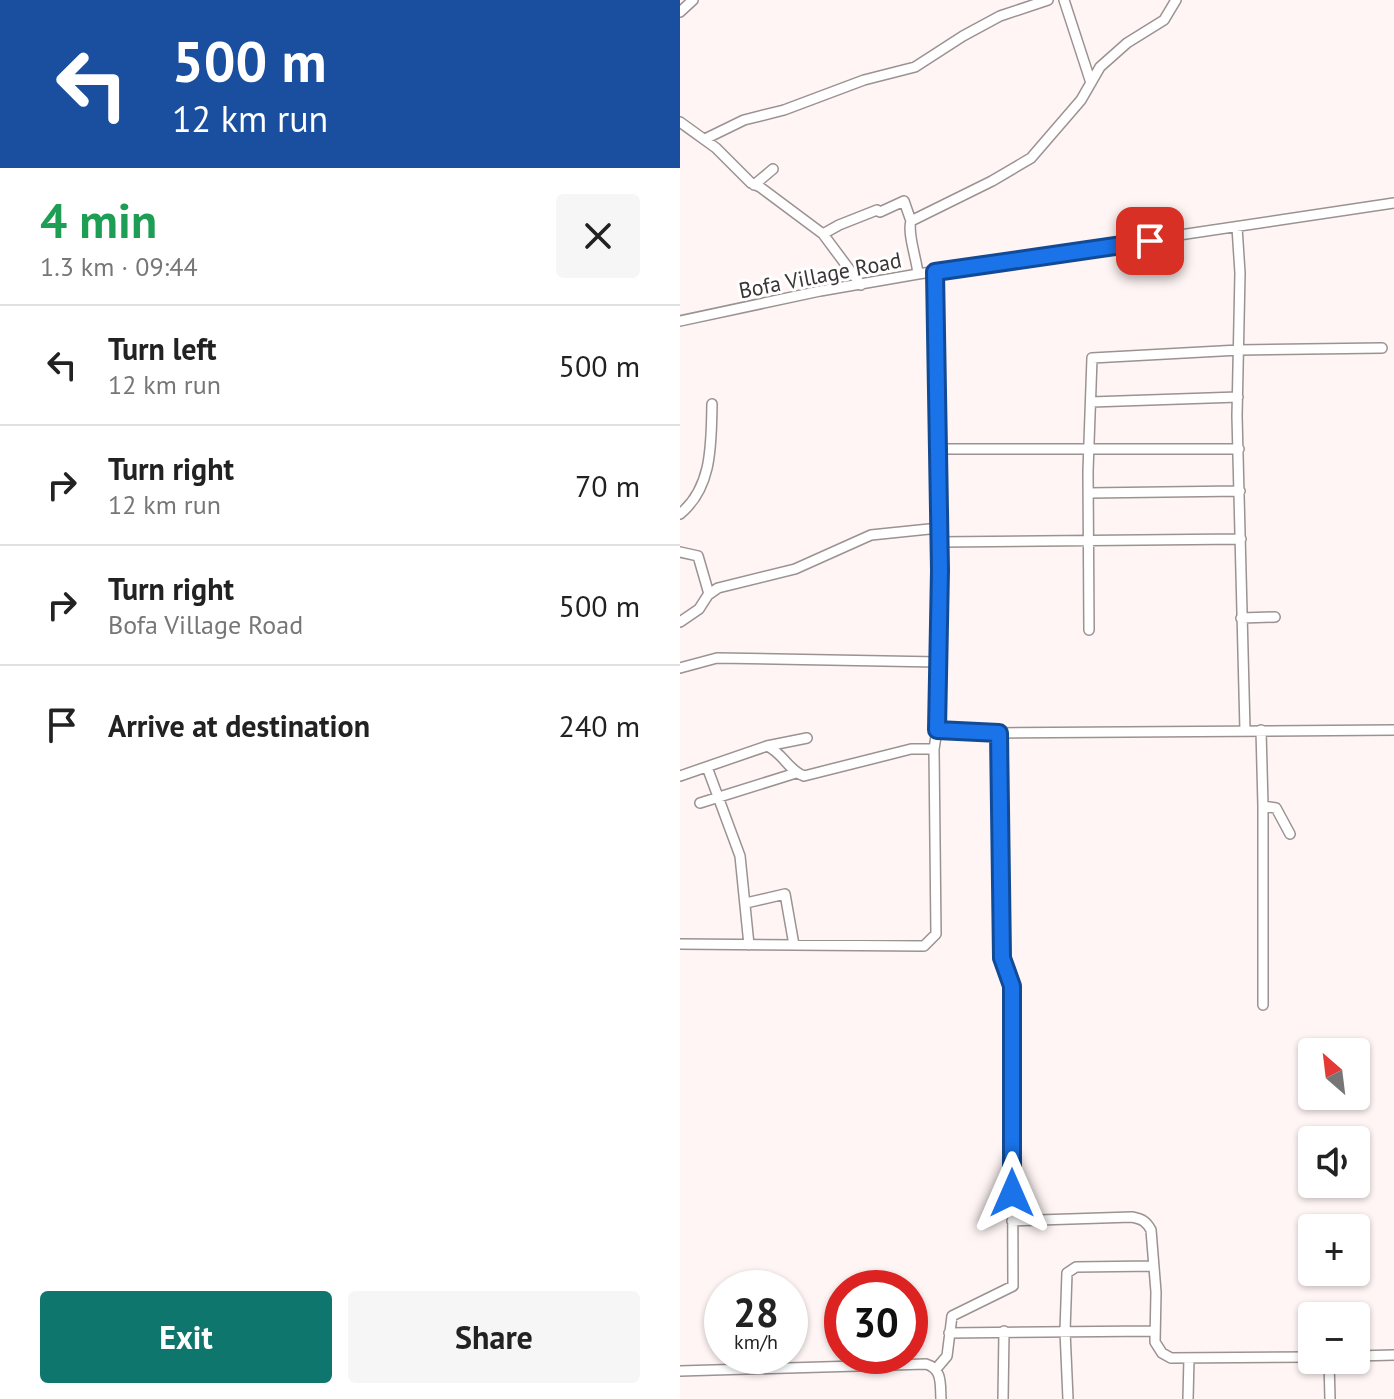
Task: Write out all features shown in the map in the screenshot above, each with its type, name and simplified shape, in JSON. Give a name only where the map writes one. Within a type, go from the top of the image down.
[{"type":"street","points":[[680,12],[693,0]]},
{"type":"street","points":[[705,139],[744,120],[784,110],[864,80],[915,67],[1000,16],[1048,0]]},
{"type":"street","points":[[1064,0],[1091,83]]},
{"type":"street","points":[[911,221],[1031,158],[1069,115],[1100,67],[1164,20],[1176,0]]},
{"type":"street","points":[[680,122],[705,139],[754,185],[823,234],[861,285]]},
{"type":"street","points":[[754,185],[773,169]]},
{"type":"street","points":[[823,234],[904,201],[911,221],[909,227],[918,274]]},
{"type":"street","name":"Bofa Village Road","points":[[680,321],[918,274],[1394,203]]},
{"type":"street","points":[[1237,227],[1245,730]]},
{"type":"street","points":[[680,944],[924,946],[936,934],[934,749],[937,730],[940,542],[935,272]]},
{"type":"street","points":[[1089,630],[1092,358],[1239,350],[1382,348]]},
{"type":"street","points":[[1091,402],[1238,397]]},
{"type":"street","points":[[680,514],[693,503],[705,475],[711,452],[712,404]]},
{"type":"street","points":[[938,449],[1239,449]]},
{"type":"street","points":[[1089,493],[1240,491]]},
{"type":"street","points":[[680,622],[699,609],[709,594],[718,588],[795,569],[871,535],[939,528]]},
{"type":"street","points":[[940,542],[1241,539]]},
{"type":"street","points":[[680,552],[698,556],[709,594]]},
{"type":"street","points":[[1241,618],[1275,617]]},
{"type":"street","points":[[680,668],[717,658],[938,662]]},
{"type":"street","points":[[937,730],[999,733],[1394,730]]},
{"type":"street","points":[[1261,730],[1263,1005]]},
{"type":"street","points":[[936,1369],[947,1356],[952,1316],[1013,1286],[1012,986],[1002,958],[999,733]]},
{"type":"street","points":[[680,776],[767,746],[807,738]]},
{"type":"street","points":[[767,746],[774,749],[796,773],[804,776],[911,749],[934,749]]},
{"type":"street","points":[[707,767],[740,856],[749,945]]},
{"type":"street","points":[[700,803],[796,773]]},
{"type":"street","points":[[1263,806],[1276,808],[1290,834]]},
{"type":"street","points":[[746,903],[785,894],[794,945]]},
{"type":"street","points":[[1012,1221],[1141,1219],[1151,1230],[1156,1292],[1154,1331],[1155,1342],[1162,1353],[1171,1358],[1298,1357]]},
{"type":"street","points":[[1068,1399],[1065,1331],[1066,1278],[1070,1269],[1154,1266]]},
{"type":"street","points":[[1003,1399],[1004,1331]]},
{"type":"street","points":[[949,1333],[1154,1331]]},
{"type":"street","points":[[1370,1356],[1394,1355]]},
{"type":"street","points":[[1188,1399],[1189,1358]]},
{"type":"street","points":[[680,1371],[926,1364],[936,1369],[941,1399]]},
{"type":"street","points":[[1329,1374],[1330,1399]]},
{"type":"route","points":[[1012,1193],[1012,986],[1002,958],[999,733],[937,730],[940,570],[935,272],[1150,241]]}]
